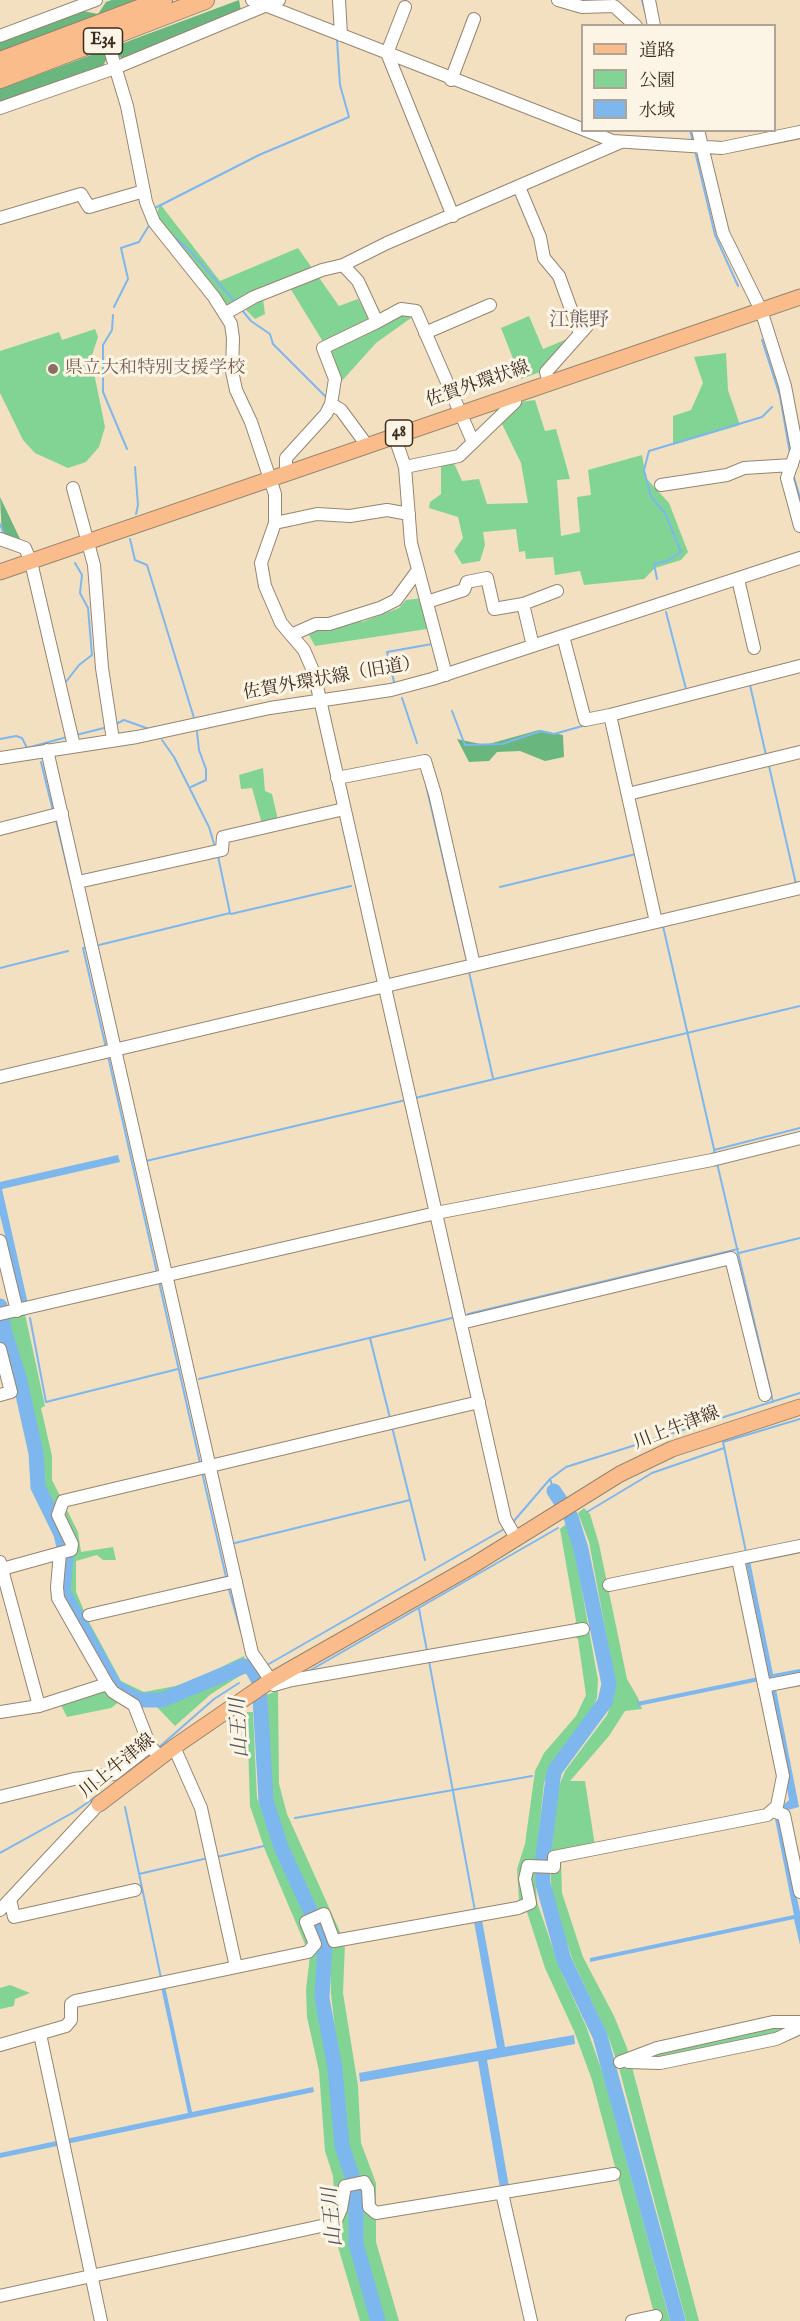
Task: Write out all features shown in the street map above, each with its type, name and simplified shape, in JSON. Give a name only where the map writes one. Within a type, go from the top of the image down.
[{"type":"highway","name":"E34","points":[[0,61],[163,0]]},
{"type":"highway","name":"E34","points":[[0,79],[205,0]]},
{"type":"main road","name":"佐賀外環状線","points":[[0,572],[366,444],[800,297]]},
{"type":"main road","name":"川上牛津線","points":[[511,1529],[555,1515],[620,1474],[672,1449],[800,1407]]},
{"type":"main road","points":[[270,1681],[511,1529]]},
{"type":"main road","name":"川上牛津線","points":[[99,1804],[155,1751],[174,1747],[270,1681]]},
{"type":"street","points":[[0,36],[95,0],[98,13]]},
{"type":"street","points":[[252,0],[581,131]]},
{"type":"street","points":[[0,108],[115,68],[279,0]]},
{"type":"street","points":[[339,0],[341,35]]},
{"type":"street","points":[[558,0],[582,7],[614,6],[634,24]]},
{"type":"street","points":[[649,0],[654,24]]},
{"type":"street","points":[[405,7],[387,53],[453,216]]},
{"type":"street","points":[[451,80],[474,19]]},
{"type":"street","points":[[111,53],[127,106],[144,191],[154,222],[234,308],[232,371],[236,390],[251,422],[275,494],[275,524],[261,563],[265,586],[272,605],[291,635],[304,650],[314,673],[479,1402],[511,1529]]},
{"type":"street","points":[[585,132],[621,142],[697,147],[747,144],[800,132]]},
{"type":"street","points":[[699,132],[697,147],[723,233],[761,310],[787,397],[794,428],[787,478],[800,526]]},
{"type":"street","points":[[234,308],[322,270],[343,265],[387,243],[621,142]]},
{"type":"street","points":[[519,187],[540,237],[544,258],[559,276],[584,330],[546,372],[549,382]]},
{"type":"street","points":[[0,218],[81,194],[89,207],[144,191]]},
{"type":"street","points":[[343,265],[358,281],[377,322]]},
{"type":"street","points":[[425,333],[490,305]]},
{"type":"street","points":[[286,472],[286,458],[326,414],[331,401],[335,379],[323,348],[401,309],[416,311],[473,442]]},
{"type":"street","points":[[405,467],[459,456],[514,402],[514,394]]},
{"type":"street","points":[[331,401],[341,410],[366,444]]},
{"type":"street","points":[[394,435],[405,467],[411,543],[446,675]]},
{"type":"street","points":[[661,485],[728,475],[744,468],[791,462]]},
{"type":"street","points":[[73,488],[90,542],[94,565],[111,731]]},
{"type":"street","points":[[275,524],[317,514],[350,516],[387,510],[409,514]]},
{"type":"street","points":[[0,540],[25,548],[31,561],[73,740]]},
{"type":"street","name":"佐賀外環状線（旧道）","points":[[0,758],[47,750],[73,740],[111,731],[391,690],[446,675],[800,558]]},
{"type":"street","points":[[291,635],[316,624],[329,624],[380,608],[396,600],[418,570]]},
{"type":"street","points":[[427,603],[464,590],[467,582],[487,578],[494,609],[523,604],[557,591]]},
{"type":"street","points":[[738,579],[754,648]]},
{"type":"street","points":[[523,604],[533,646]]},
{"type":"street","points":[[563,636],[585,720],[800,666]]},
{"type":"street","points":[[610,715],[657,921]]},
{"type":"street","points":[[47,750],[252,1653],[274,1685],[583,1629]]},
{"type":"street","points":[[628,794],[800,752]]},
{"type":"street","points":[[337,778],[425,761],[435,794],[474,965]]},
{"type":"street","points":[[78,882],[217,851],[223,837],[344,809]]},
{"type":"street","points":[[0,829],[62,813]]},
{"type":"street","points":[[0,1077],[800,888]]},
{"type":"street","points":[[0,1241],[9,1313],[436,1213],[716,1159],[800,1138]]},
{"type":"street","points":[[461,1323],[731,1258],[765,1395]]},
{"type":"street","points":[[0,1349],[11,1392],[0,1395]]},
{"type":"street","points":[[0,1797],[74,1779],[114,1774],[155,1751],[134,1706],[113,1692],[107,1684],[58,1598],[57,1587],[66,1551],[72,1544],[58,1515],[63,1501],[479,1402]]},
{"type":"street","points":[[609,1585],[800,1546]]},
{"type":"street","points":[[39,1706],[1,1565],[66,1551]]},
{"type":"street","points":[[738,1559],[767,1683],[783,1776],[777,1806],[778,1813],[800,1892]]},
{"type":"street","points":[[88,1615],[236,1581]]},
{"type":"street","points":[[767,1683],[800,1679]]},
{"type":"street","points":[[0,1712],[39,1706],[107,1684]]},
{"type":"street","points":[[174,1747],[201,1808],[236,1967]]},
{"type":"street","name":"川上牛津線","points":[[0,1910],[99,1804]]},
{"type":"street","points":[[0,2044],[69,2024],[71,2004],[75,2001],[308,1952],[315,1944],[306,1922],[324,1914],[334,1941],[518,1908],[530,1903],[525,1879],[528,1866],[554,1867],[554,1857],[778,1813]]},
{"type":"street","points":[[10,1899],[14,1917],[135,1890]]},
{"type":"street","points":[[800,2022],[773,2022],[657,2048],[620,2062],[660,2063],[776,2039],[800,2028]]},
{"type":"street","points":[[40,2034],[100,2321]]},
{"type":"street","points":[[0,2295],[335,2223],[341,2209],[345,2186],[364,2182],[368,2189],[369,2206],[376,2213],[614,2174]]},
{"type":"street","points":[[502,2193],[531,2321]]},
{"type":"street","points":[[632,2321],[656,2316]]},
{"type":"green space","points":[[147,0],[0,55],[0,41],[83,11],[98,14],[106,2]]},
{"type":"green space","points":[[239,0],[241,11],[124,59],[110,52],[102,68],[0,104],[0,89]]},
{"type":"green space","points":[[160,204],[220,281],[298,248],[339,306],[358,299],[374,328],[409,311],[411,318],[376,343],[340,383],[328,350],[287,283],[262,292],[265,314],[255,319],[239,303],[226,308],[156,216]]},
{"type":"green space","points":[[529,316],[543,349],[574,336],[540,372],[521,379],[501,328]]},
{"type":"green space","points":[[95,329],[98,337],[91,358],[105,427],[99,447],[86,462],[68,468],[35,453],[23,440],[0,393],[0,351],[59,332],[62,340]]},
{"type":"green space","points":[[726,353],[728,390],[740,425],[673,445],[673,416],[691,410],[703,383],[694,357]]},
{"type":"green space","points":[[535,400],[545,431],[556,429],[570,479],[557,480],[561,536],[580,532],[577,497],[591,495],[588,470],[642,455],[646,478],[669,503],[688,552],[681,560],[655,568],[644,579],[584,585],[580,571],[555,575],[553,557],[526,559],[525,551],[519,552],[516,529],[483,532],[485,545],[480,561],[462,564],[454,551],[463,538],[458,517],[429,508],[430,502],[441,494],[441,464],[453,461],[462,481],[479,479],[487,504],[528,503],[521,463],[500,420],[520,402]]},
{"type":"green space","points":[[0,497],[22,543],[2,536]]},
{"type":"green space","points":[[423,598],[429,617],[425,621],[427,629],[315,646],[309,635],[316,629],[357,618],[362,622],[399,608],[406,600]]},
{"type":"green space","points":[[539,730],[563,735],[564,757],[545,761],[520,751],[497,752],[489,761],[469,762],[457,739],[485,745]]},
{"type":"green space","points":[[263,768],[265,791],[272,794],[278,820],[262,824],[252,788],[241,789],[239,775]]},
{"type":"green space","points":[[25,1314],[45,1406],[41,1408],[52,1456],[52,1480],[78,1532],[81,1552],[113,1547],[116,1560],[103,1560],[97,1555],[76,1561],[76,1592],[88,1620],[121,1681],[144,1692],[186,1684],[244,1656],[245,1663],[171,1693],[142,1698],[118,1684],[65,1592],[68,1544],[41,1485],[39,1453],[22,1374],[7,1330],[7,1317]]},
{"type":"green space","points":[[584,1508],[590,1514],[599,1544],[627,1679],[642,1709],[625,1711],[609,1736],[570,1781],[585,1781],[595,1846],[561,1861],[562,1893],[583,1957],[614,2016],[627,2048],[699,2321],[686,2321],[619,2068],[608,2036],[573,1961],[552,1899],[550,1862],[557,1791],[565,1771],[607,1715],[614,1696],[614,1677],[589,1542],[578,1513]]},
{"type":"green space","points":[[566,1524],[573,1541],[598,1680],[597,1698],[586,1721],[552,1762],[544,1783],[535,1870],[537,1902],[560,1969],[586,2026],[603,2074],[670,2321],[656,2321],[592,2080],[574,2031],[545,1968],[527,1912],[516,1913],[514,1904],[519,1900],[517,1869],[525,1844],[535,1771],[544,1753],[576,1716],[586,1695],[578,1639],[571,1635],[576,1621],[560,1529]]},
{"type":"green space","points":[[242,1670],[246,1672],[211,1694],[175,1726],[155,1705],[189,1696]]},
{"type":"green space","points":[[104,1690],[119,1702],[111,1708],[67,1717],[60,1703]]},
{"type":"green space","points":[[278,1690],[279,1784],[287,1814],[345,1943],[343,1993],[358,2086],[361,2143],[376,2183],[376,2242],[399,2321],[383,2321],[361,2241],[360,2184],[348,2146],[331,1994],[330,1941],[290,1853],[274,1808],[270,1788],[267,1695]]},
{"type":"green space","points":[[247,1712],[253,1712],[257,1798],[319,1946],[320,1958],[315,1998],[329,2069],[338,2145],[350,2187],[350,2240],[374,2321],[360,2321],[338,2247],[333,2176],[325,2151],[319,2071],[307,2017],[306,1990],[310,1956],[265,1850],[250,1806]]},
{"type":"green space","points":[[10,1985],[30,1993],[15,1999],[14,2006],[0,2009],[0,1988]]},
{"type":"green space","points":[[774,2025],[796,2025],[775,2036],[662,2060],[635,2061],[658,2049]]},
{"type":"water","points":[[118,1155],[120,1162],[2,1189],[28,1304],[22,1305],[0,1215],[0,1182]]},
{"type":"water","points":[[750,1561],[773,1674],[800,1669],[800,1673],[774,1679],[799,1807],[784,1811],[780,1819],[800,1912],[800,1945],[794,1919],[590,1962],[590,1958],[794,1915],[775,1819],[781,1807],[789,1800],[769,1679],[638,1706],[637,1702],[768,1675],[746,1562]]},
{"type":"water","points":[[482,1920],[505,2047],[574,2035],[575,2044],[487,2060],[509,2187],[500,2188],[478,2061],[360,2082],[359,2073],[497,2048],[474,1922]]},
{"type":"water","points":[[165,1986],[192,2112],[313,2087],[314,2092],[0,2158],[0,2153],[188,2113],[161,1987]]},
{"type":"waterway","points":[[642,0],[646,15]]},
{"type":"waterway","points":[[153,209],[259,155],[349,117],[340,85],[337,40]]},
{"type":"waterway","points":[[690,132],[693,142]]},
{"type":"waterway","points":[[695,151],[715,235],[738,286]]},
{"type":"waterway","points":[[114,307],[128,279],[121,248],[139,242],[148,227]]},
{"type":"waterway","points":[[172,235],[190,251],[236,303]]},
{"type":"waterway","points":[[242,310],[251,321],[270,334],[273,344],[328,399]]},
{"type":"waterway","points":[[113,315],[112,330],[103,345],[103,392],[127,449]]},
{"type":"waterway","points":[[762,340],[780,396],[790,454]]},
{"type":"waterway","points":[[657,579],[654,564],[667,561],[681,552],[665,513],[651,497],[644,470],[649,451],[762,417],[772,407]]},
{"type":"waterway","points":[[135,467],[138,505],[136,514]]},
{"type":"waterway","points":[[793,474],[800,498]]},
{"type":"waterway","points":[[0,524],[4,534]]},
{"type":"waterway","points":[[130,539],[135,560],[147,565],[194,718]]},
{"type":"waterway","points":[[65,683],[79,665],[92,655],[88,608],[80,593],[82,575],[75,563]]},
{"type":"waterway","points":[[666,612],[686,689]]},
{"type":"waterway","points":[[394,682],[387,652],[432,644]]},
{"type":"waterway","points":[[750,685],[766,755]]},
{"type":"waterway","points":[[675,704],[722,692]]},
{"type":"waterway","points":[[402,698],[417,743]]},
{"type":"waterway","points":[[452,711],[465,745],[502,744],[541,731],[554,734],[586,725]]},
{"type":"waterway","points":[[116,724],[124,720],[149,729]]},
{"type":"waterway","points":[[76,735],[108,727]]},
{"type":"waterway","points":[[191,787],[206,780],[206,769],[199,750],[197,732]]},
{"type":"waterway","points":[[0,739],[16,736],[22,738],[27,748],[67,737]]},
{"type":"waterway","points":[[162,740],[174,757],[209,827],[215,847]]},
{"type":"waterway","points":[[41,762],[53,811]]},
{"type":"waterway","points":[[769,766],[796,884]]},
{"type":"waterway","points":[[426,785],[467,961]]},
{"type":"waterway","points":[[56,820],[70,879]]},
{"type":"waterway","points":[[500,887],[636,854]]},
{"type":"waterway","points":[[95,946],[230,913],[218,856]]},
{"type":"waterway","points":[[231,914],[351,886]]},
{"type":"waterway","points":[[663,926],[714,1149]]},
{"type":"waterway","points":[[87,948],[83,948],[106,1048]]},
{"type":"waterway","points":[[0,968],[68,951]]},
{"type":"waterway","points":[[469,972],[493,1078]]},
{"type":"waterway","points":[[415,1098],[800,1006]]},
{"type":"waterway","points":[[108,1056],[157,1273]]},
{"type":"waterway","points":[[146,1161],[406,1100]]},
{"type":"waterway","points":[[715,1154],[714,1150],[800,1128]]},
{"type":"waterway","points":[[717,1163],[773,1402]]},
{"type":"waterway","points":[[739,1253],[800,1238]]},
{"type":"waterway","points":[[468,1314],[738,1249]]},
{"type":"waterway","points":[[159,1282],[200,1463]]},
{"type":"waterway","name":"山王川","points":[[0,1306],[4,1330],[19,1377],[36,1453],[38,1487],[61,1534],[66,1556],[63,1592],[115,1687],[138,1700],[162,1700],[244,1666],[251,1667],[259,1681],[266,1800],[281,1847],[325,1943],[322,1998],[335,2069],[342,2146],[356,2188],[356,2244],[378,2321]]},
{"type":"waterway","points":[[30,1318],[46,1402],[178,1369]]},
{"type":"waterway","points":[[199,1379],[452,1318]]},
{"type":"waterway","points":[[370,1338],[390,1418]]},
{"type":"waterway","points":[[554,1491],[550,1479],[566,1467],[800,1393]]},
{"type":"waterway","points":[[746,1552],[723,1442],[800,1419]]},
{"type":"waterway","points":[[392,1427],[425,1560]]},
{"type":"waterway","points":[[587,1512],[652,1473],[724,1448]]},
{"type":"waterway","points":[[202,1472],[226,1577]]},
{"type":"waterway","points":[[513,1522],[550,1479]]},
{"type":"waterway","points":[[554,1491],[571,1517],[581,1549],[609,1684],[605,1702],[555,1770],[542,1865],[543,1884],[564,1960],[600,2036],[678,2321]]},
{"type":"waterway","points":[[235,1543],[410,1500]]},
{"type":"waterway","points":[[267,1665],[506,1528]]},
{"type":"waterway","points":[[309,1671],[558,1528]]},
{"type":"waterway","points":[[185,1587],[226,1577]]},
{"type":"waterway","points":[[228,1586],[241,1632]]},
{"type":"waterway","points":[[419,1609],[427,1651]]},
{"type":"waterway","points":[[248,1658],[251,1667]]},
{"type":"waterway","points":[[429,1661],[475,1911]]},
{"type":"waterway","points":[[157,1749],[214,1699],[239,1683]]},
{"type":"waterway","points":[[120,1779],[150,1754]]},
{"type":"waterway","points":[[295,1818],[532,1776]]},
{"type":"waterway","points":[[0,1853],[74,1812],[108,1788]]},
{"type":"waterway","points":[[125,1807],[161,1978]]},
{"type":"waterway","points":[[217,1857],[264,1846]]},
{"type":"waterway","points":[[139,1874],[208,1858]]},
{"type":"place","name":"県立大和特別支援学校","points":[[53,369]]},
{"type":"district","name":"江熊野","points":[[579,322]]}]
